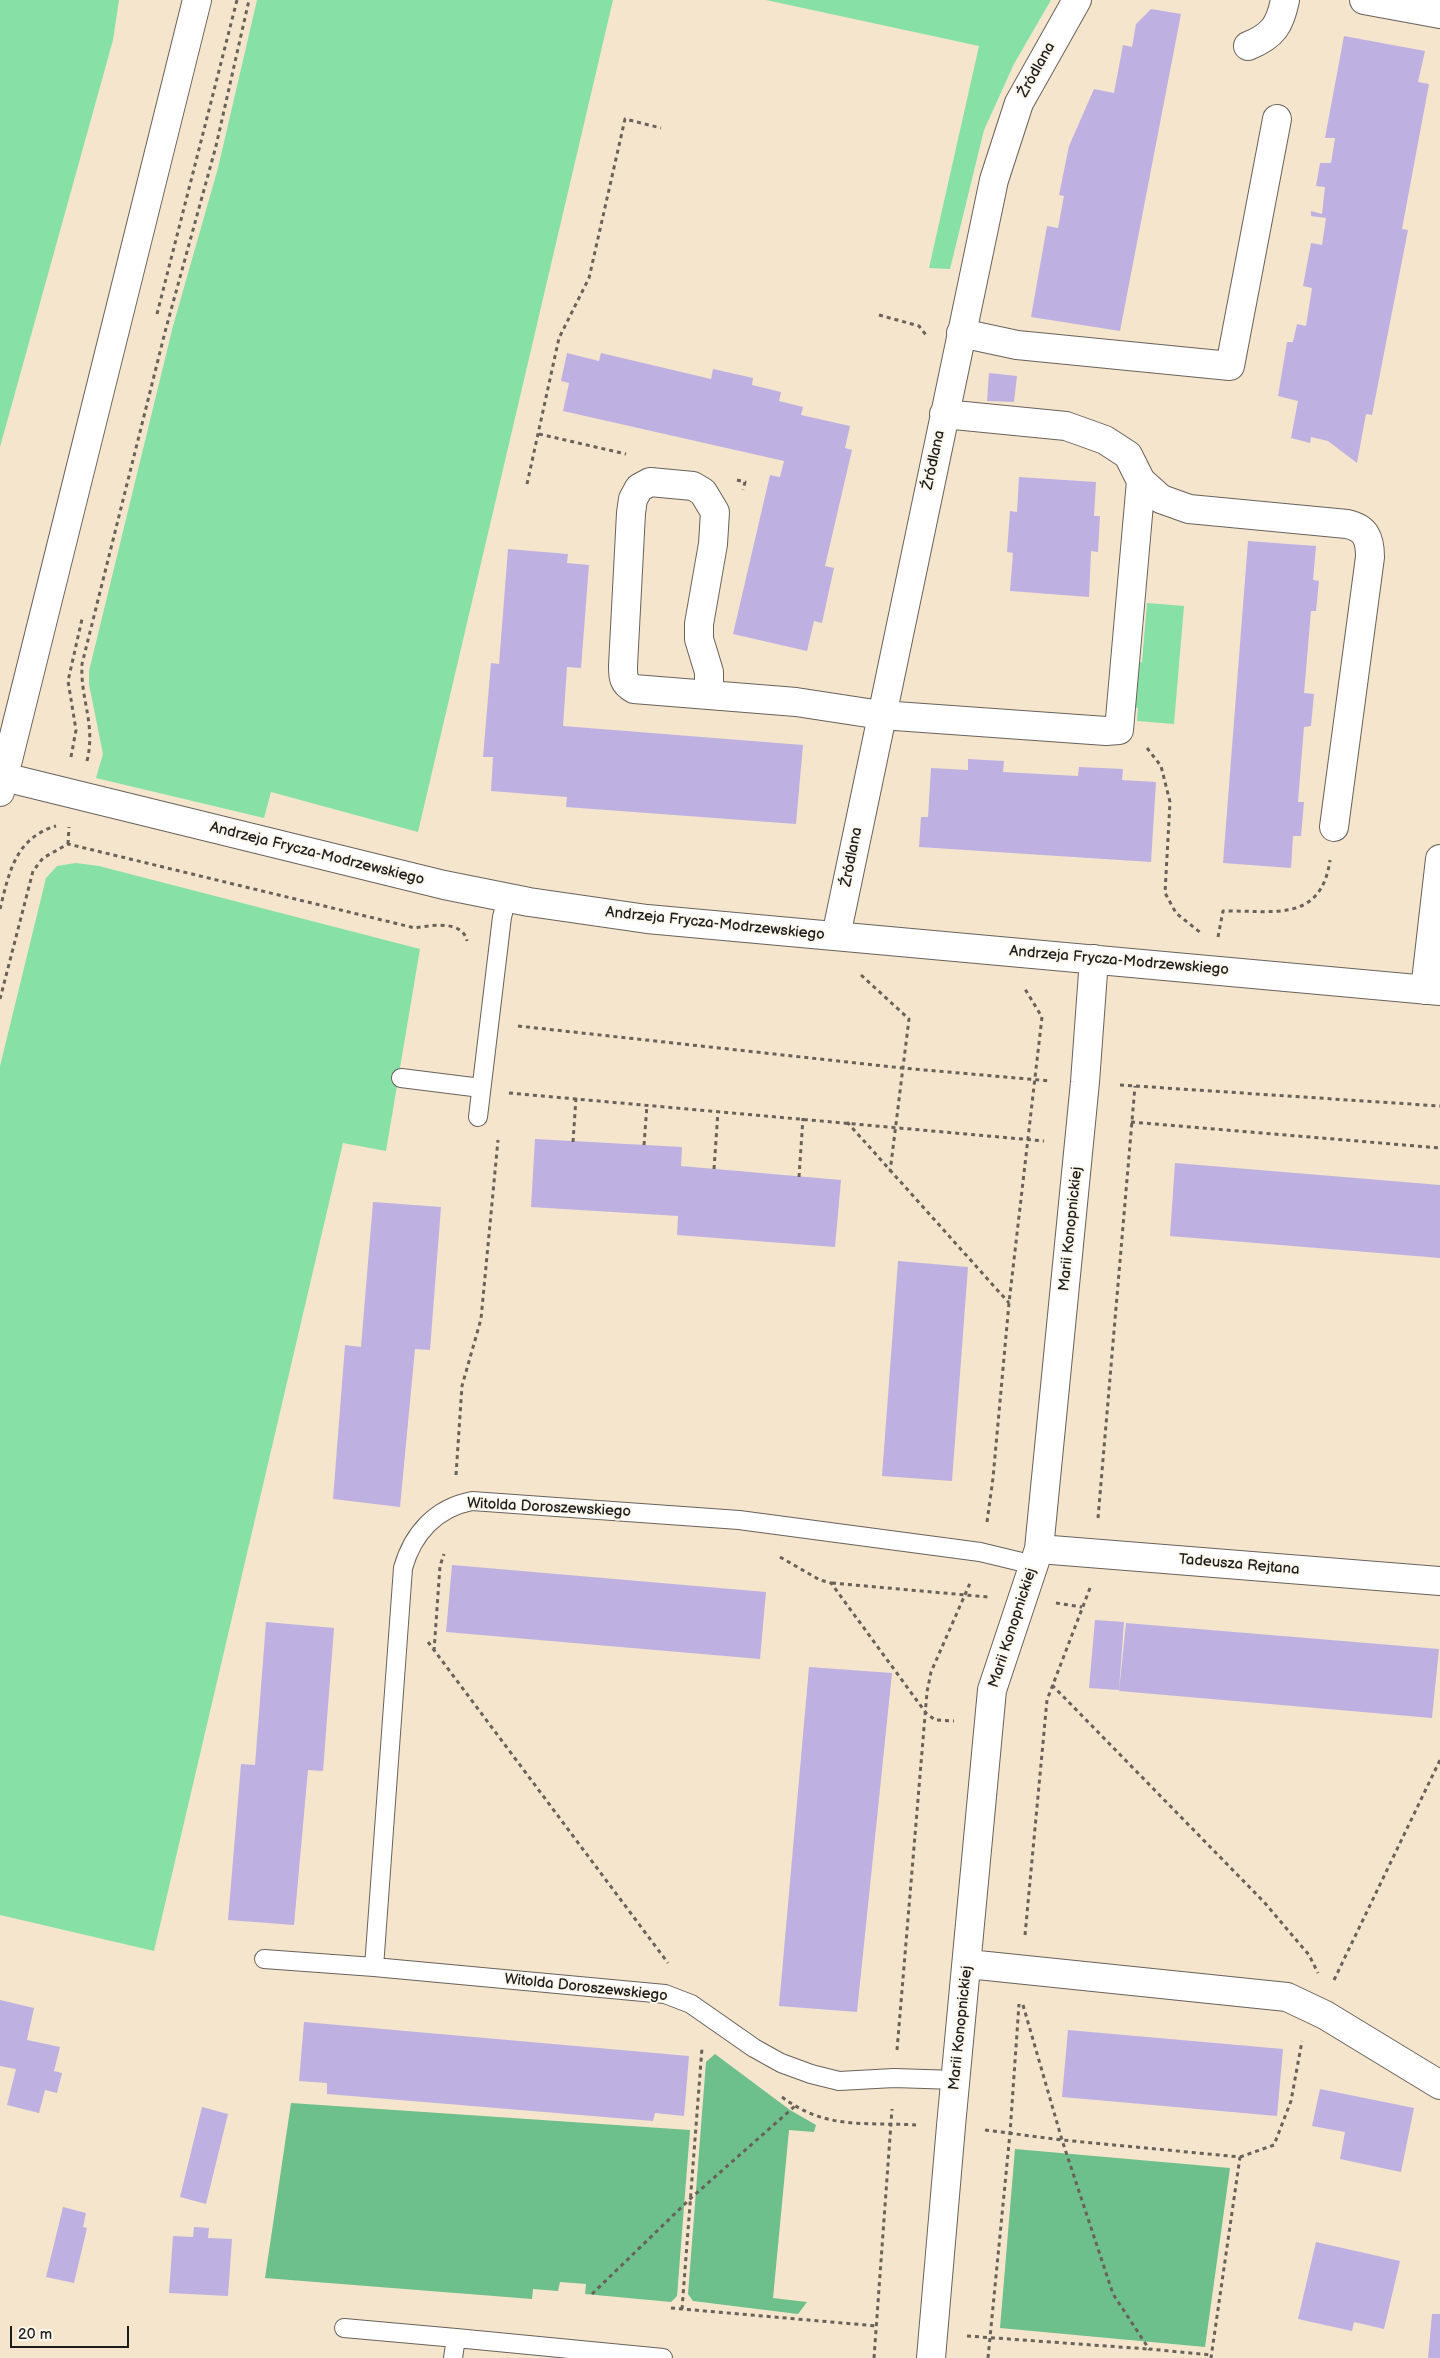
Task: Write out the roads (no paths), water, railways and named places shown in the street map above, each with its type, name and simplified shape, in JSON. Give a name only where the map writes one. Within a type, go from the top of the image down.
[{"type":"street","points":[[2,784],[197,0]]},
{"type":"street","name":"Źródlana","points":[[836,936],[994,180],[1019,103],[1077,0]]},
{"type":"street","points":[[1248,46],[1274,31],[1279,23],[1286,0]]},
{"type":"street","points":[[1364,0],[1440,14]]},
{"type":"street","points":[[961,333],[1017,345],[1230,366],[1277,119]]},
{"type":"street","points":[[944,414],[1066,426],[1104,440],[1128,455],[1141,481],[1161,499],[1189,509],[1347,524],[1360,528],[1369,539],[1370,557],[1334,827]]},
{"type":"street","points":[[709,695],[709,672],[699,639],[699,624],[713,544],[715,512],[703,492],[693,486],[650,482],[639,488],[633,499],[627,582],[624,680],[634,689],[796,702],[881,715],[1106,731],[1119,730],[1141,481]]},
{"type":"street","name":"Andrzeja Frycza-Modrzewskiego","points":[[2,784],[70,794],[507,898],[647,919],[1432,990]]},
{"type":"street","points":[[1432,990],[1440,860]]},
{"type":"street","name":"Marii Konopnickiej","points":[[932,2346],[992,1690],[1036,1557],[1079,1144],[1094,959]]},
{"type":"street","name":"Tadeusza Rejtana","points":[[1036,1557],[1095,1553],[1440,1581]]},
{"type":"street","points":[[968,1964],[1021,1982],[1320,2000],[1440,2085]]},
{"type":"lane","points":[[478,1117],[502,917],[507,898]]},
{"type":"lane","points":[[401,1078],[481,1088]]},
{"type":"lane","name":"Witolda Doroszewskiego","points":[[374,1966],[403,1568],[412,1546],[427,1523],[437,1514],[454,1504],[472,1501],[739,1520],[980,1552],[1036,1557]]},
{"type":"lane","name":"Witolda Doroszewskiego","points":[[264,1959],[374,1966],[656,1993],[692,2004],[754,2048],[781,2063],[839,2081],[894,2078],[956,2080]]},
{"type":"lane","points":[[344,2328],[663,2358]]},
{"type":"lane","points":[[453,2358],[456,2338]]}]
